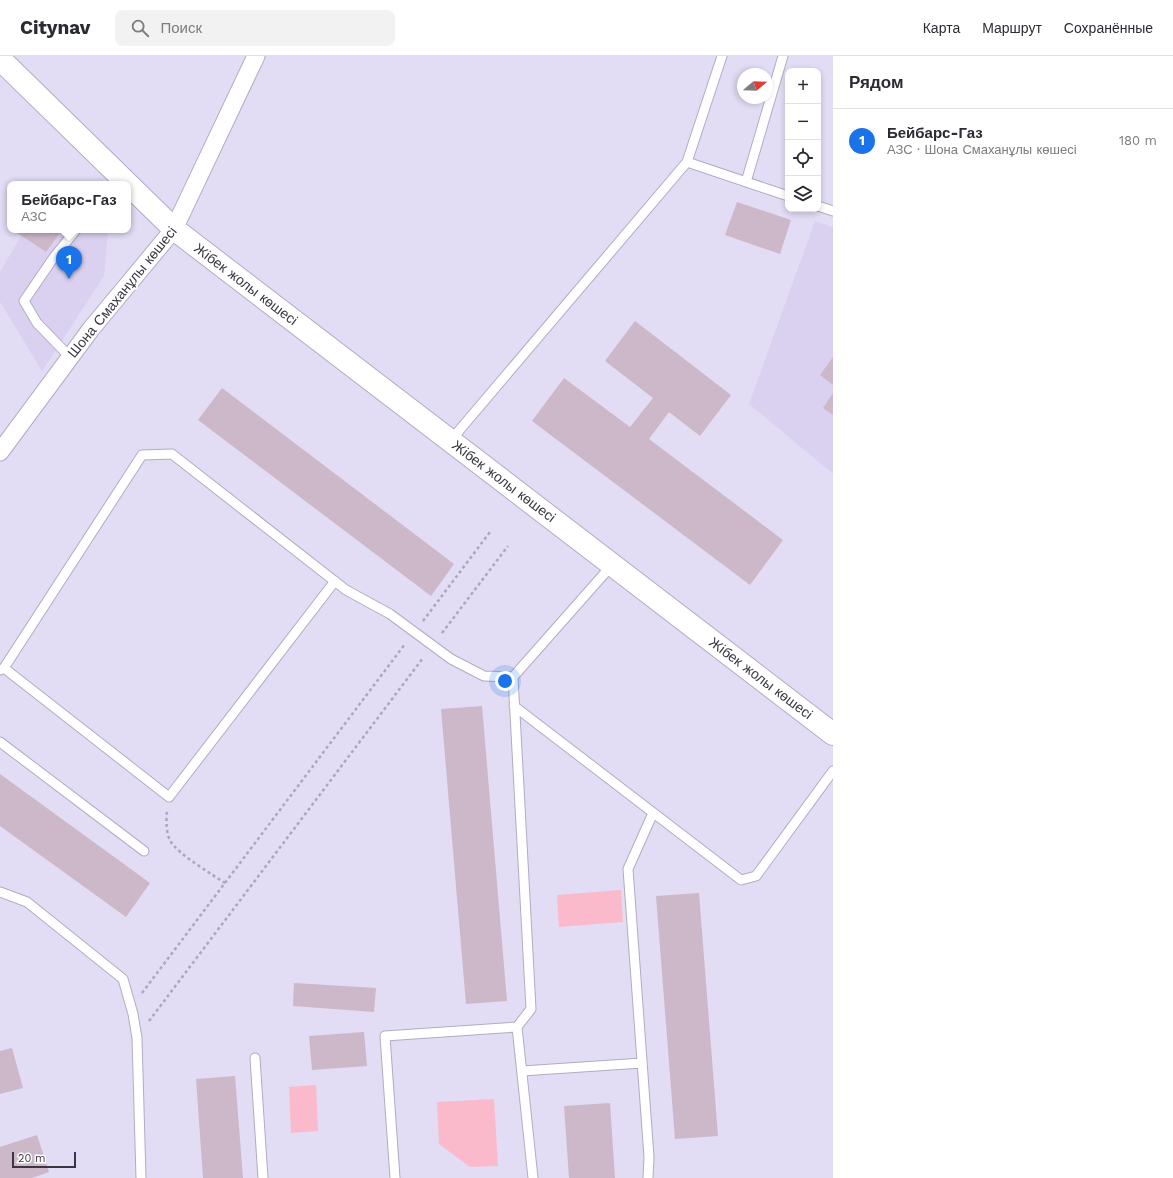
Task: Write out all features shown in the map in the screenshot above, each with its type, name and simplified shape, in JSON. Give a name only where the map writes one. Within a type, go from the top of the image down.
[{"type":"main road","name":"Жібек жолы көшесі","points":[[0,59],[121,181]]},
{"type":"main road","name":"Жібек жолы көшесі","points":[[131,190],[174,229],[833,734]]},
{"type":"street","name":"Шона Смаханұлы көшесі","points":[[0,452],[91,328],[174,229],[256,56]]},
{"type":"lane","points":[[451,440],[687,162],[722,56]]},
{"type":"lane","points":[[746,182],[783,56]]},
{"type":"lane","points":[[687,162],[785,195]]},
{"type":"lane","points":[[821,207],[833,211]]},
{"type":"lane","points":[[70,357],[37,323],[24,301],[74,233]]},
{"type":"lane","points":[[335,581],[169,797],[2,669],[142,455],[172,454],[335,581],[346,590],[390,614],[451,659],[484,676],[513,677]]},
{"type":"lane","points":[[533,1178],[517,1027],[531,1009],[513,677],[612,565]]},
{"type":"lane","points":[[514,706],[741,880],[756,876],[833,772]]},
{"type":"lane","points":[[0,742],[144,851]]},
{"type":"lane","points":[[648,1178],[649,1157],[628,869],[653,813]]},
{"type":"lane","points":[[0,892],[27,902],[123,979],[137,1038],[141,1178]]},
{"type":"lane","points":[[395,1178],[385,1036],[517,1027]]},
{"type":"lane","points":[[254,1058],[263,1178]]},
{"type":"lane","points":[[522,1071],[642,1063]]},
{"type":"path","points":[[131,1008],[490,532]]},
{"type":"path","points":[[137,1038],[508,546]]},
{"type":"path","points":[[169,797],[166,819],[171,842],[191,860],[225,883]]},
{"type":"shaded area","points":[[815,221],[833,227],[833,474],[749,404]]},
{"type":"shaded area","points":[[17,233],[108,233],[104,276],[42,371],[0,302],[0,272],[21,236]]},
{"type":"shaded area","points":[[621,890],[623,922],[559,927],[557,895]]},
{"type":"shaded area","points":[[316,1085],[318,1131],[291,1133],[289,1087]]},
{"type":"shaded area","points":[[494,1099],[498,1166],[470,1167],[439,1144],[437,1102]]},
{"type":"building","points":[[737,202],[791,220],[780,254],[725,235]]},
{"type":"building","points":[[18,233],[60,233],[46,252]]},
{"type":"building","points":[[635,321],[731,395],[700,436],[669,412],[649,439],[783,540],[750,585],[532,421],[564,378],[630,427],[653,398],[605,361]]},
{"type":"building","points":[[833,357],[833,385],[820,375]]},
{"type":"building","points":[[222,388],[454,564],[431,596],[198,420]]},
{"type":"building","points":[[833,393],[833,415],[823,408]]},
{"type":"building","points":[[482,706],[507,1001],[466,1004],[441,709]]},
{"type":"building","points":[[0,774],[150,883],[126,917],[0,826]]},
{"type":"building","points":[[699,893],[718,1136],[675,1139],[656,896]]},
{"type":"building","points":[[294,983],[376,988],[374,1012],[293,1006]]},
{"type":"building","points":[[364,1032],[367,1066],[312,1070],[309,1036]]},
{"type":"building","points":[[12,1048],[23,1088],[0,1094],[0,1051]]},
{"type":"building","points":[[235,1076],[243,1178],[203,1178],[196,1079]]},
{"type":"building","points":[[610,1103],[615,1178],[569,1178],[564,1106]]},
{"type":"building","points":[[37,1135],[49,1172],[32,1178],[0,1178],[0,1147]]},
{"type":"place","name":"Бейбарс-Газ","points":[[69,279]]}]
